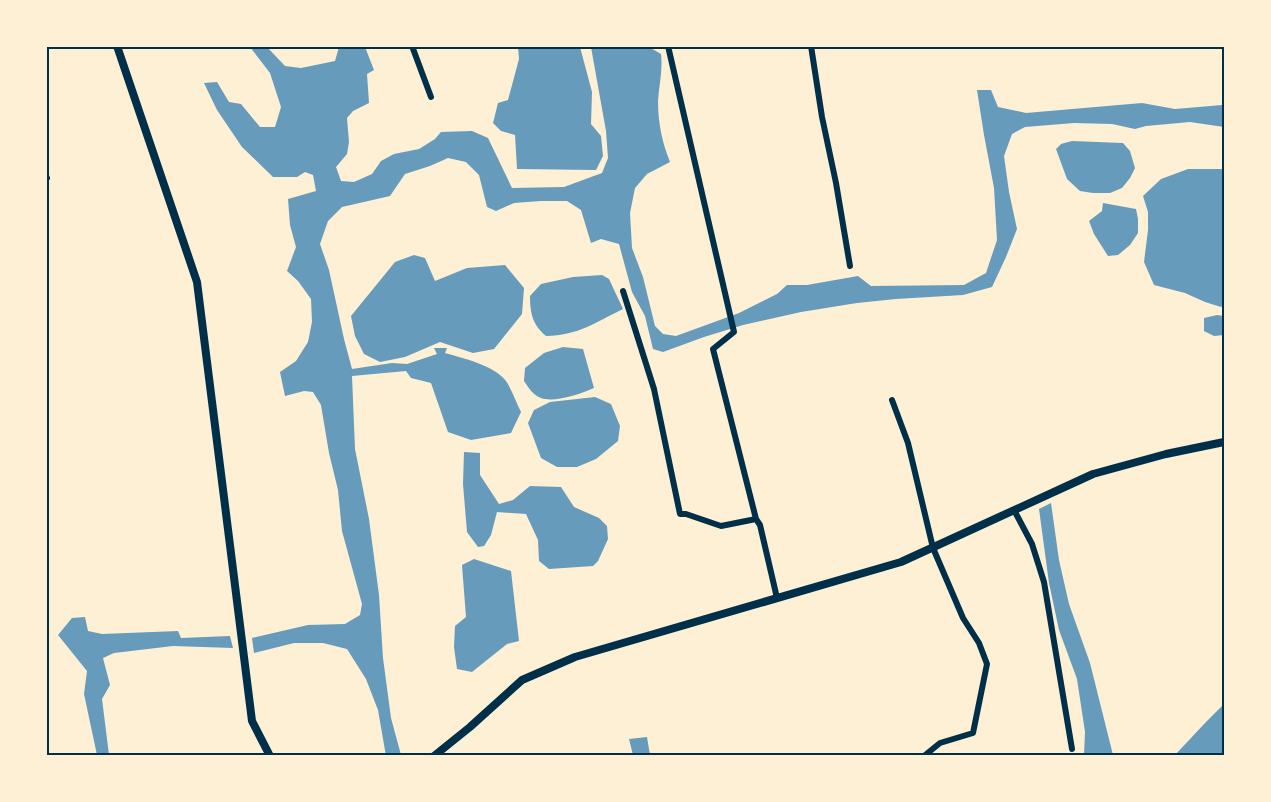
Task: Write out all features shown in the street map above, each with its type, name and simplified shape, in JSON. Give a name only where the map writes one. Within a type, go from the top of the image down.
[{"type":"street","points":[[117,46],[197,282],[252,721],[270,756]]},
{"type":"street","points":[[412,46],[431,97]]},
{"type":"street","points":[[668,46],[734,332],[713,349],[777,598]]},
{"type":"street","points":[[811,46],[850,266]]},
{"type":"street","points":[[623,291],[654,389],[680,514],[722,526],[756,519]]},
{"type":"street","points":[[892,400],[908,442],[933,548],[963,618],[979,643],[987,664],[973,734],[940,743],[924,756]]},
{"type":"street","points":[[434,756],[522,680],[575,657],[901,562],[1094,474],[1166,454],[1224,442]]},
{"type":"street","points":[[1014,510],[1032,544],[1044,582],[1072,749]]},
{"type":"water","points":[[250,47],[267,47],[285,66],[301,68],[335,61],[339,47],[365,47],[374,70],[367,74],[369,103],[353,111],[347,118],[349,142],[347,154],[336,167],[341,181],[354,182],[372,174],[381,161],[394,154],[419,149],[435,139],[441,132],[472,131],[488,138],[512,188],[564,187],[602,173],[608,158],[606,131],[591,47],[649,47],[661,54],[659,117],[670,162],[647,174],[635,188],[630,213],[632,248],[643,277],[655,326],[663,334],[676,336],[739,313],[777,294],[787,285],[807,285],[858,276],[871,286],[964,285],[986,273],[997,240],[994,188],[977,90],[991,90],[998,107],[1026,113],[1142,103],[1175,109],[1222,105],[1224,101],[1224,127],[1190,122],[1135,129],[1112,124],[1074,123],[1025,127],[1012,134],[1004,156],[1017,229],[992,287],[963,295],[857,303],[801,312],[743,325],[663,352],[653,349],[645,316],[632,292],[619,244],[601,239],[591,243],[581,210],[567,201],[514,203],[496,211],[487,207],[479,175],[466,162],[448,158],[405,174],[390,196],[342,207],[328,221],[320,244],[329,270],[352,369],[392,363],[407,364],[437,354],[434,348],[447,348],[445,353],[478,363],[501,376],[506,381],[521,412],[511,433],[471,440],[448,432],[431,383],[411,378],[406,371],[352,376],[355,449],[369,519],[391,718],[401,755],[386,756],[378,710],[366,679],[347,649],[323,643],[294,643],[254,653],[252,638],[308,625],[345,624],[360,615],[362,604],[342,531],[338,490],[321,405],[313,392],[304,391],[285,396],[280,372],[296,361],[308,342],[312,322],[311,299],[298,281],[287,271],[296,247],[290,225],[288,199],[316,191],[313,175],[305,172],[297,177],[273,177],[242,147],[217,110],[204,83],[217,82],[229,102],[241,104],[260,127],[275,127],[281,107],[270,73]]},
{"type":"water","points":[[518,47],[580,47],[592,92],[591,124],[601,136],[603,156],[596,170],[517,169],[515,135],[501,131],[493,123],[498,103],[508,100],[519,59]]},
{"type":"water","points":[[1072,141],[1123,143],[1130,151],[1135,168],[1130,178],[1122,188],[1110,193],[1080,191],[1067,179],[1056,149],[1061,144]]},
{"type":"water","points":[[1188,169],[1224,170],[1224,304],[1221,307],[1185,293],[1154,285],[1144,262],[1148,212],[1143,196],[1161,179]]},
{"type":"water","points":[[1103,203],[1136,209],[1138,233],[1130,245],[1118,255],[1108,256],[1094,234],[1089,221],[1102,211]]},
{"type":"water","points":[[414,255],[425,258],[435,281],[467,268],[505,265],[524,288],[522,314],[494,349],[473,353],[440,342],[405,357],[380,362],[364,354],[355,336],[351,316],[395,262]]},
{"type":"water","points":[[602,275],[609,279],[623,309],[567,334],[546,336],[538,328],[533,319],[530,296],[541,284],[573,277]]},
{"type":"water","points":[[1224,316],[1224,335],[1214,336],[1204,331],[1204,318]]},
{"type":"water","points":[[563,347],[583,349],[594,388],[560,399],[541,398],[533,393],[524,381],[525,368],[544,353]]},
{"type":"water","points":[[595,397],[611,404],[620,426],[618,441],[596,459],[577,467],[557,467],[541,458],[528,423],[534,410],[550,402]]},
{"type":"water","points":[[464,452],[480,453],[480,475],[499,504],[513,500],[530,486],[561,487],[574,507],[599,518],[607,526],[608,539],[598,561],[593,566],[549,569],[539,561],[538,540],[526,514],[497,512],[491,535],[484,546],[478,547],[467,532],[463,484]]},
{"type":"water","points":[[1051,503],[1059,560],[1069,604],[1090,663],[1113,755],[1084,755],[1085,732],[1077,679],[1059,630],[1049,583],[1039,509]]},
{"type":"water","points":[[474,559],[511,571],[519,641],[507,644],[472,672],[457,669],[454,647],[455,626],[466,617],[462,565]]},
{"type":"water","points":[[85,617],[88,631],[102,634],[178,631],[181,638],[230,636],[233,648],[173,646],[114,653],[103,658],[110,685],[102,699],[109,755],[97,755],[84,694],[87,671],[58,635],[72,618]]},
{"type":"water","points":[[1224,704],[1224,755],[1175,755],[1206,722]]},
{"type":"water","points":[[647,737],[650,755],[633,755],[629,739]]}]
